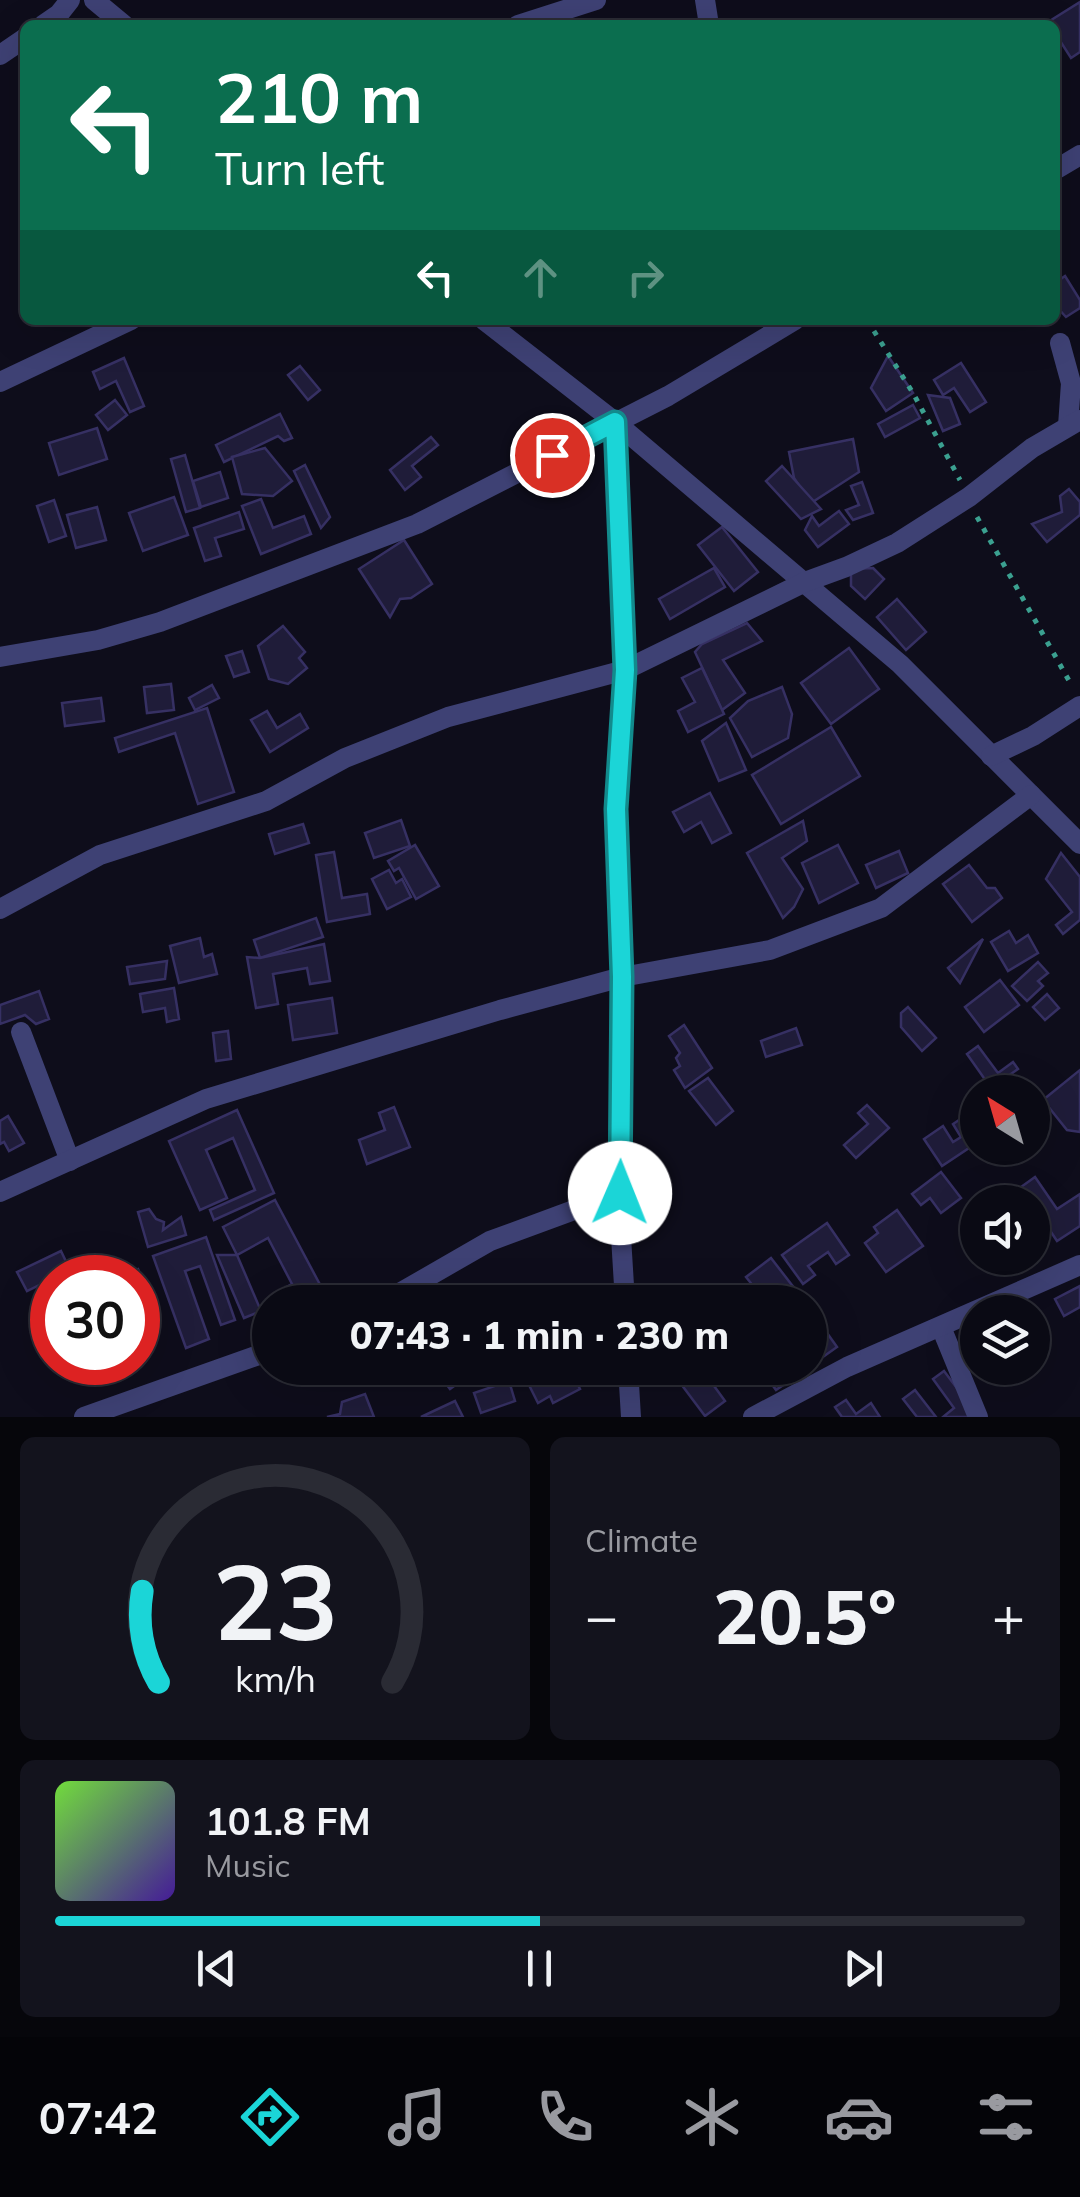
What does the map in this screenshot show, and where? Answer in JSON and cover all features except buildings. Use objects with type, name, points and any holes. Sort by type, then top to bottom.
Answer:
[{"type":"street","points":[[50,20],[70,0]]},
{"type":"street","points":[[94,0],[118,20]]},
{"type":"street","points":[[534,20],[596,0]]},
{"type":"street","points":[[0,382],[120,325]]},
{"type":"street","points":[[490,325],[615,422],[900,664],[1080,844]]},
{"type":"street","points":[[0,657],[98,640],[144,627],[416,524],[668,396],[780,325]]},
{"type":"street","points":[[0,909],[100,856],[266,801],[345,758],[448,716],[625,670],[804,582],[897,544],[969,497],[1032,448],[1074,423],[1071,383],[1060,343]]},
{"type":"street","points":[[615,422],[625,670],[616,809],[622,977],[620,1193],[624,1285]]},
{"type":"street","points":[[991,756],[1032,736],[1080,704]]},
{"type":"street","points":[[0,1192],[206,1099],[622,977],[770,950],[881,908],[1030,795]]},
{"type":"street","points":[[21,1032],[70,1160]]},
{"type":"street","points":[[414,1285],[490,1241],[620,1193]]},
{"type":"street","points":[[753,1417],[847,1367],[1080,1265]]},
{"type":"street","points":[[942,1327],[978,1417]]},
{"type":"street","points":[[84,1417],[252,1357]]},
{"type":"street","points":[[629,1385],[631,1417]]},
{"type":"path","points":[[870,325],[913,393],[969,497],[981,528],[1056,654],[1080,704]]},
{"type":"route","points":[[552,455],[615,422],[625,670],[616,809],[622,977],[620,1193]]}]
